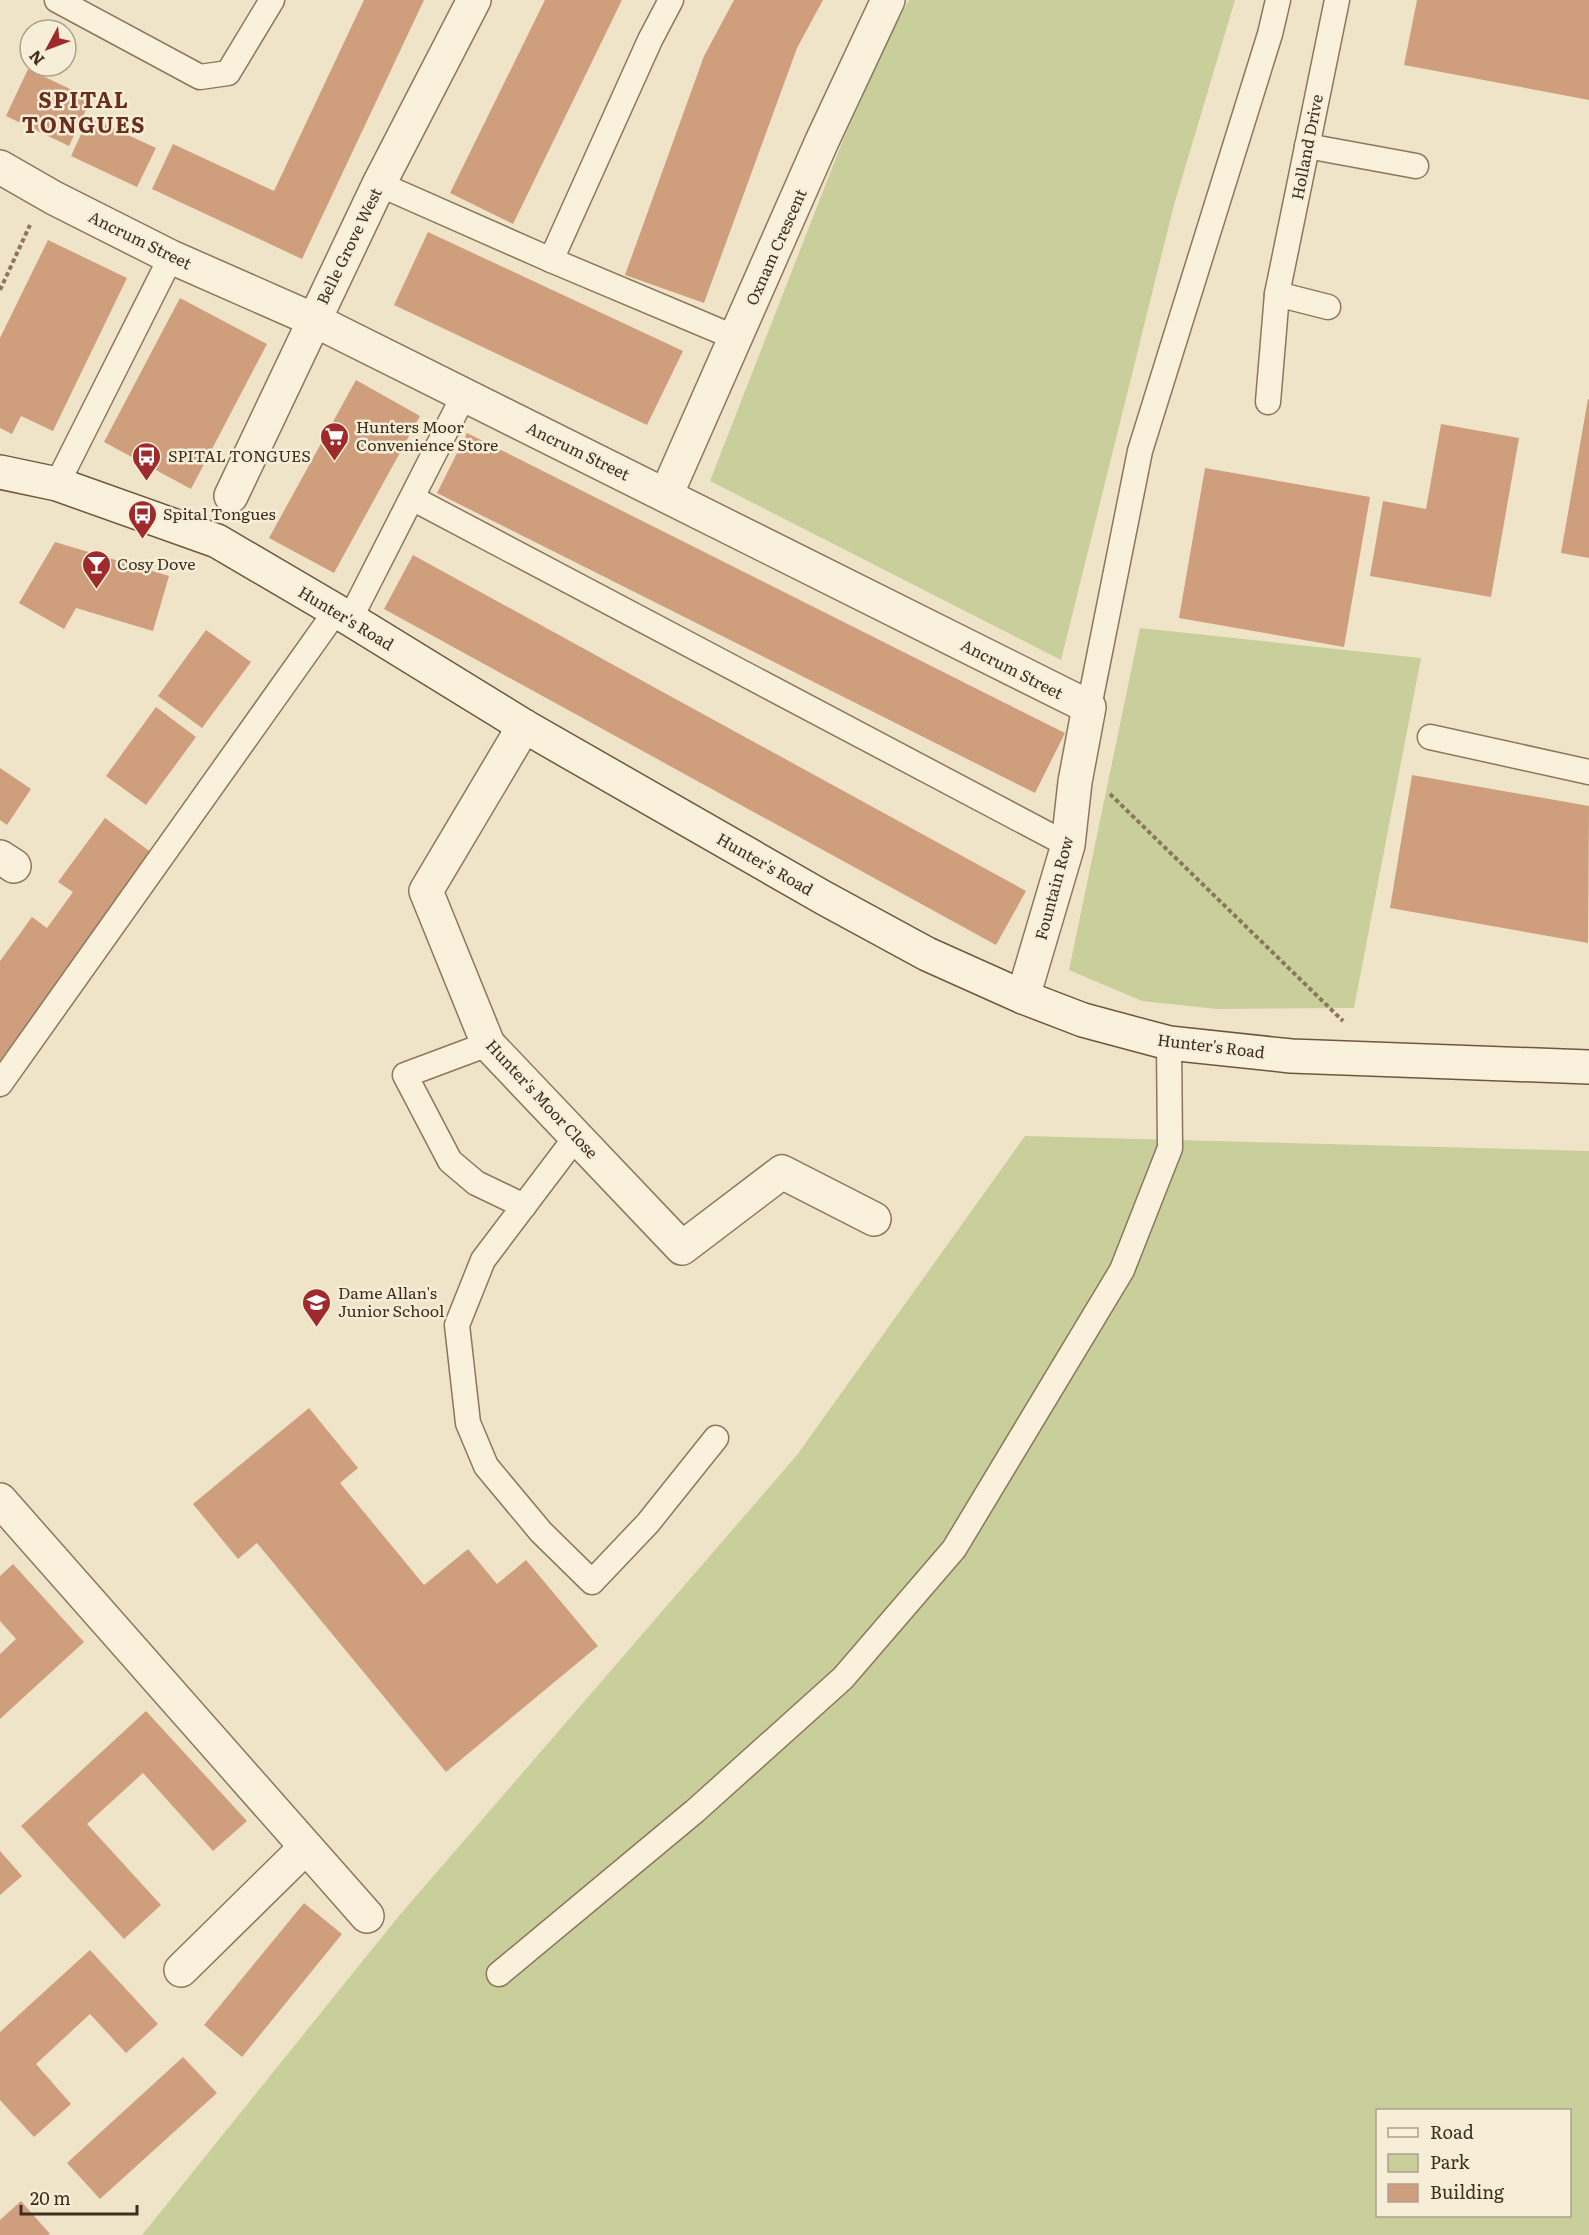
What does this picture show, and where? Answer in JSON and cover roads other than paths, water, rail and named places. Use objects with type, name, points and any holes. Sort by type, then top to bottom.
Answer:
[{"type":"street","name":"Belle Grove West","points":[[231,496],[379,184],[474,0]]},
{"type":"street","name":"Oxnam Crescent","points":[[666,495],[822,141],[888,0]]},
{"type":"street","name":"Ancrum Street","points":[[0,167],[45,193],[171,256],[314,320],[1089,707]]},
{"type":"street","name":"Hunter's Road","points":[[0,472],[57,484],[217,541],[524,726],[824,898],[927,954],[1023,997],[1083,1020],[1169,1043],[1291,1056],[1589,1067]]},
{"type":"street","name":"Fountain Row","points":[[1023,997],[1068,845],[1078,764],[1089,707]]},
{"type":"street","name":"Hunter's Moor Close","points":[[524,726],[426,891],[488,1044],[682,1248],[782,1172],[874,1219]]},
{"type":"street","points":[[0,1500],[367,1916]]},
{"type":"street","points":[[181,1970],[306,1847]]},
{"type":"lane","points":[[57,0],[200,77],[228,73],[272,0]]},
{"type":"lane","points":[[551,260],[645,50],[671,0]]},
{"type":"lane","points":[[1089,707],[1140,451],[1270,34],[1278,0]]},
{"type":"lane","name":"Holland Drive","points":[[1268,402],[1277,294],[1336,0]]},
{"type":"lane","points":[[1307,146],[1416,166]]},
{"type":"lane","points":[[379,184],[736,338]]},
{"type":"lane","points":[[57,484],[171,256]]},
{"type":"lane","points":[[1277,294],[1328,307]]},
{"type":"lane","points":[[0,1084],[343,615],[412,498],[464,395]]},
{"type":"lane","points":[[412,498],[1068,845]]},
{"type":"lane","points":[[1430,737],[1589,772]]},
{"type":"lane","points":[[499,1974],[695,1811],[843,1678],[954,1549],[1122,1270],[1170,1148],[1169,1043]]},
{"type":"lane","points":[[488,1044],[405,1075],[450,1161],[476,1183],[524,1206]]},
{"type":"lane","points":[[576,1137],[483,1260],[457,1325],[468,1423],[486,1466],[541,1532],[592,1582],[648,1523],[716,1438]]},
{"type":"place","name":"Hunters Moor Convenience Store","points":[[335,462]]},
{"type":"place","name":"SPITAL TONGUES","points":[[147,482]]},
{"type":"place","name":"Spital Tongues","points":[[142,540]]},
{"type":"place","name":"Cosy Dove","points":[[96,590]]},
{"type":"place","name":"Dame Allan's Junior School","points":[[317,1328]]},
{"type":"district","name":"SPITAL TONGUES","points":[[84,112]]}]
